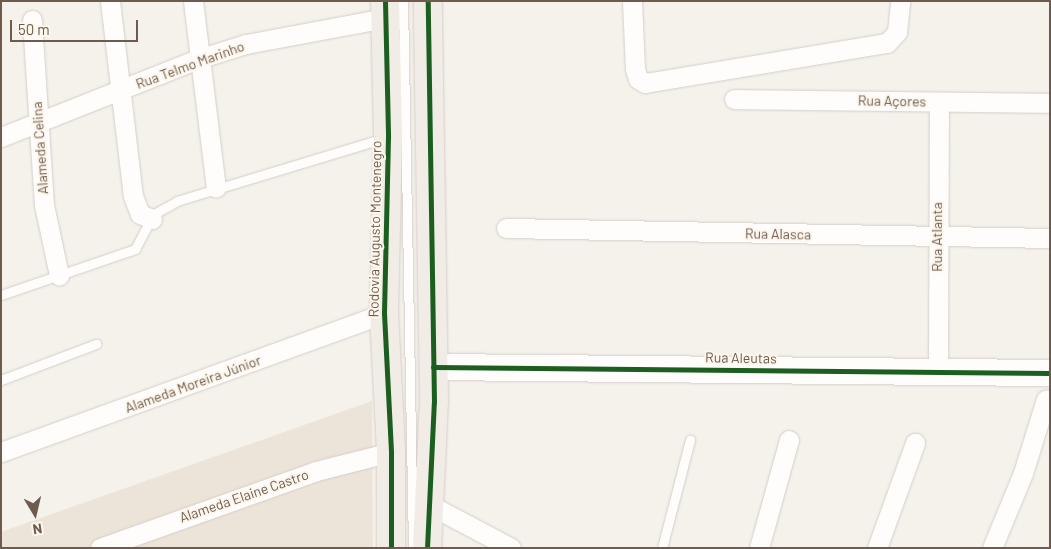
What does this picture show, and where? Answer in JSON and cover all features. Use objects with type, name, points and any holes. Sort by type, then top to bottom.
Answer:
[{"type":"main road","points":[[427,548],[432,367],[428,1]]},
{"type":"main road","name":"Rodovia Augusto Montenegro","points":[[391,7],[384,313],[391,452],[391,548]]},
{"type":"street","points":[[110,1],[132,196],[140,214],[152,219]]},
{"type":"street","points":[[193,1],[198,59],[216,188]]},
{"type":"street","points":[[632,1],[635,69],[638,79],[645,82],[887,43],[897,32],[900,1]]},
{"type":"street","name":"Rua Telmo Marinho","points":[[1,137],[198,59],[246,44],[391,7]]},
{"type":"street","name":"Alameda Celina","points":[[32,20],[44,205],[58,275]]},
{"type":"street","name":"Rua Açores","points":[[734,99],[1050,103]]},
{"type":"street","name":"Rua Atlanta","points":[[938,371],[936,238],[939,102]]},
{"type":"street","name":"Rua Alasca","points":[[506,228],[936,238],[1050,238]]},
{"type":"street","name":"Alameda Moreira Júnior","points":[[1,452],[384,313]]},
{"type":"street","name":"Rua Aleutas","points":[[432,367],[1050,373]]},
{"type":"street","points":[[992,548],[1022,473],[1046,400]]},
{"type":"street","points":[[759,548],[789,440]]},
{"type":"street","points":[[877,548],[915,443]]},
{"type":"street","name":"Alameda Elaine Castro","points":[[100,548],[316,471],[391,452]]},
{"type":"street","points":[[428,504],[510,548]]},
{"type":"lane","points":[[391,7],[413,548]]},
{"type":"lane","points":[[1,295],[135,249],[160,208],[216,188],[388,138]]},
{"type":"lane","points":[[1,380],[96,344]]},
{"type":"lane","points":[[662,548],[690,440]]},
{"type":"shaded area","points":[[372,401],[373,548],[1,548],[1,532]]},
{"type":"cycle path","points":[[385,1],[388,137],[384,313],[391,452],[391,548]]},
{"type":"cycle path","points":[[427,548],[434,402],[428,1]]},
{"type":"cycle path","points":[[433,367],[1050,373]]}]
